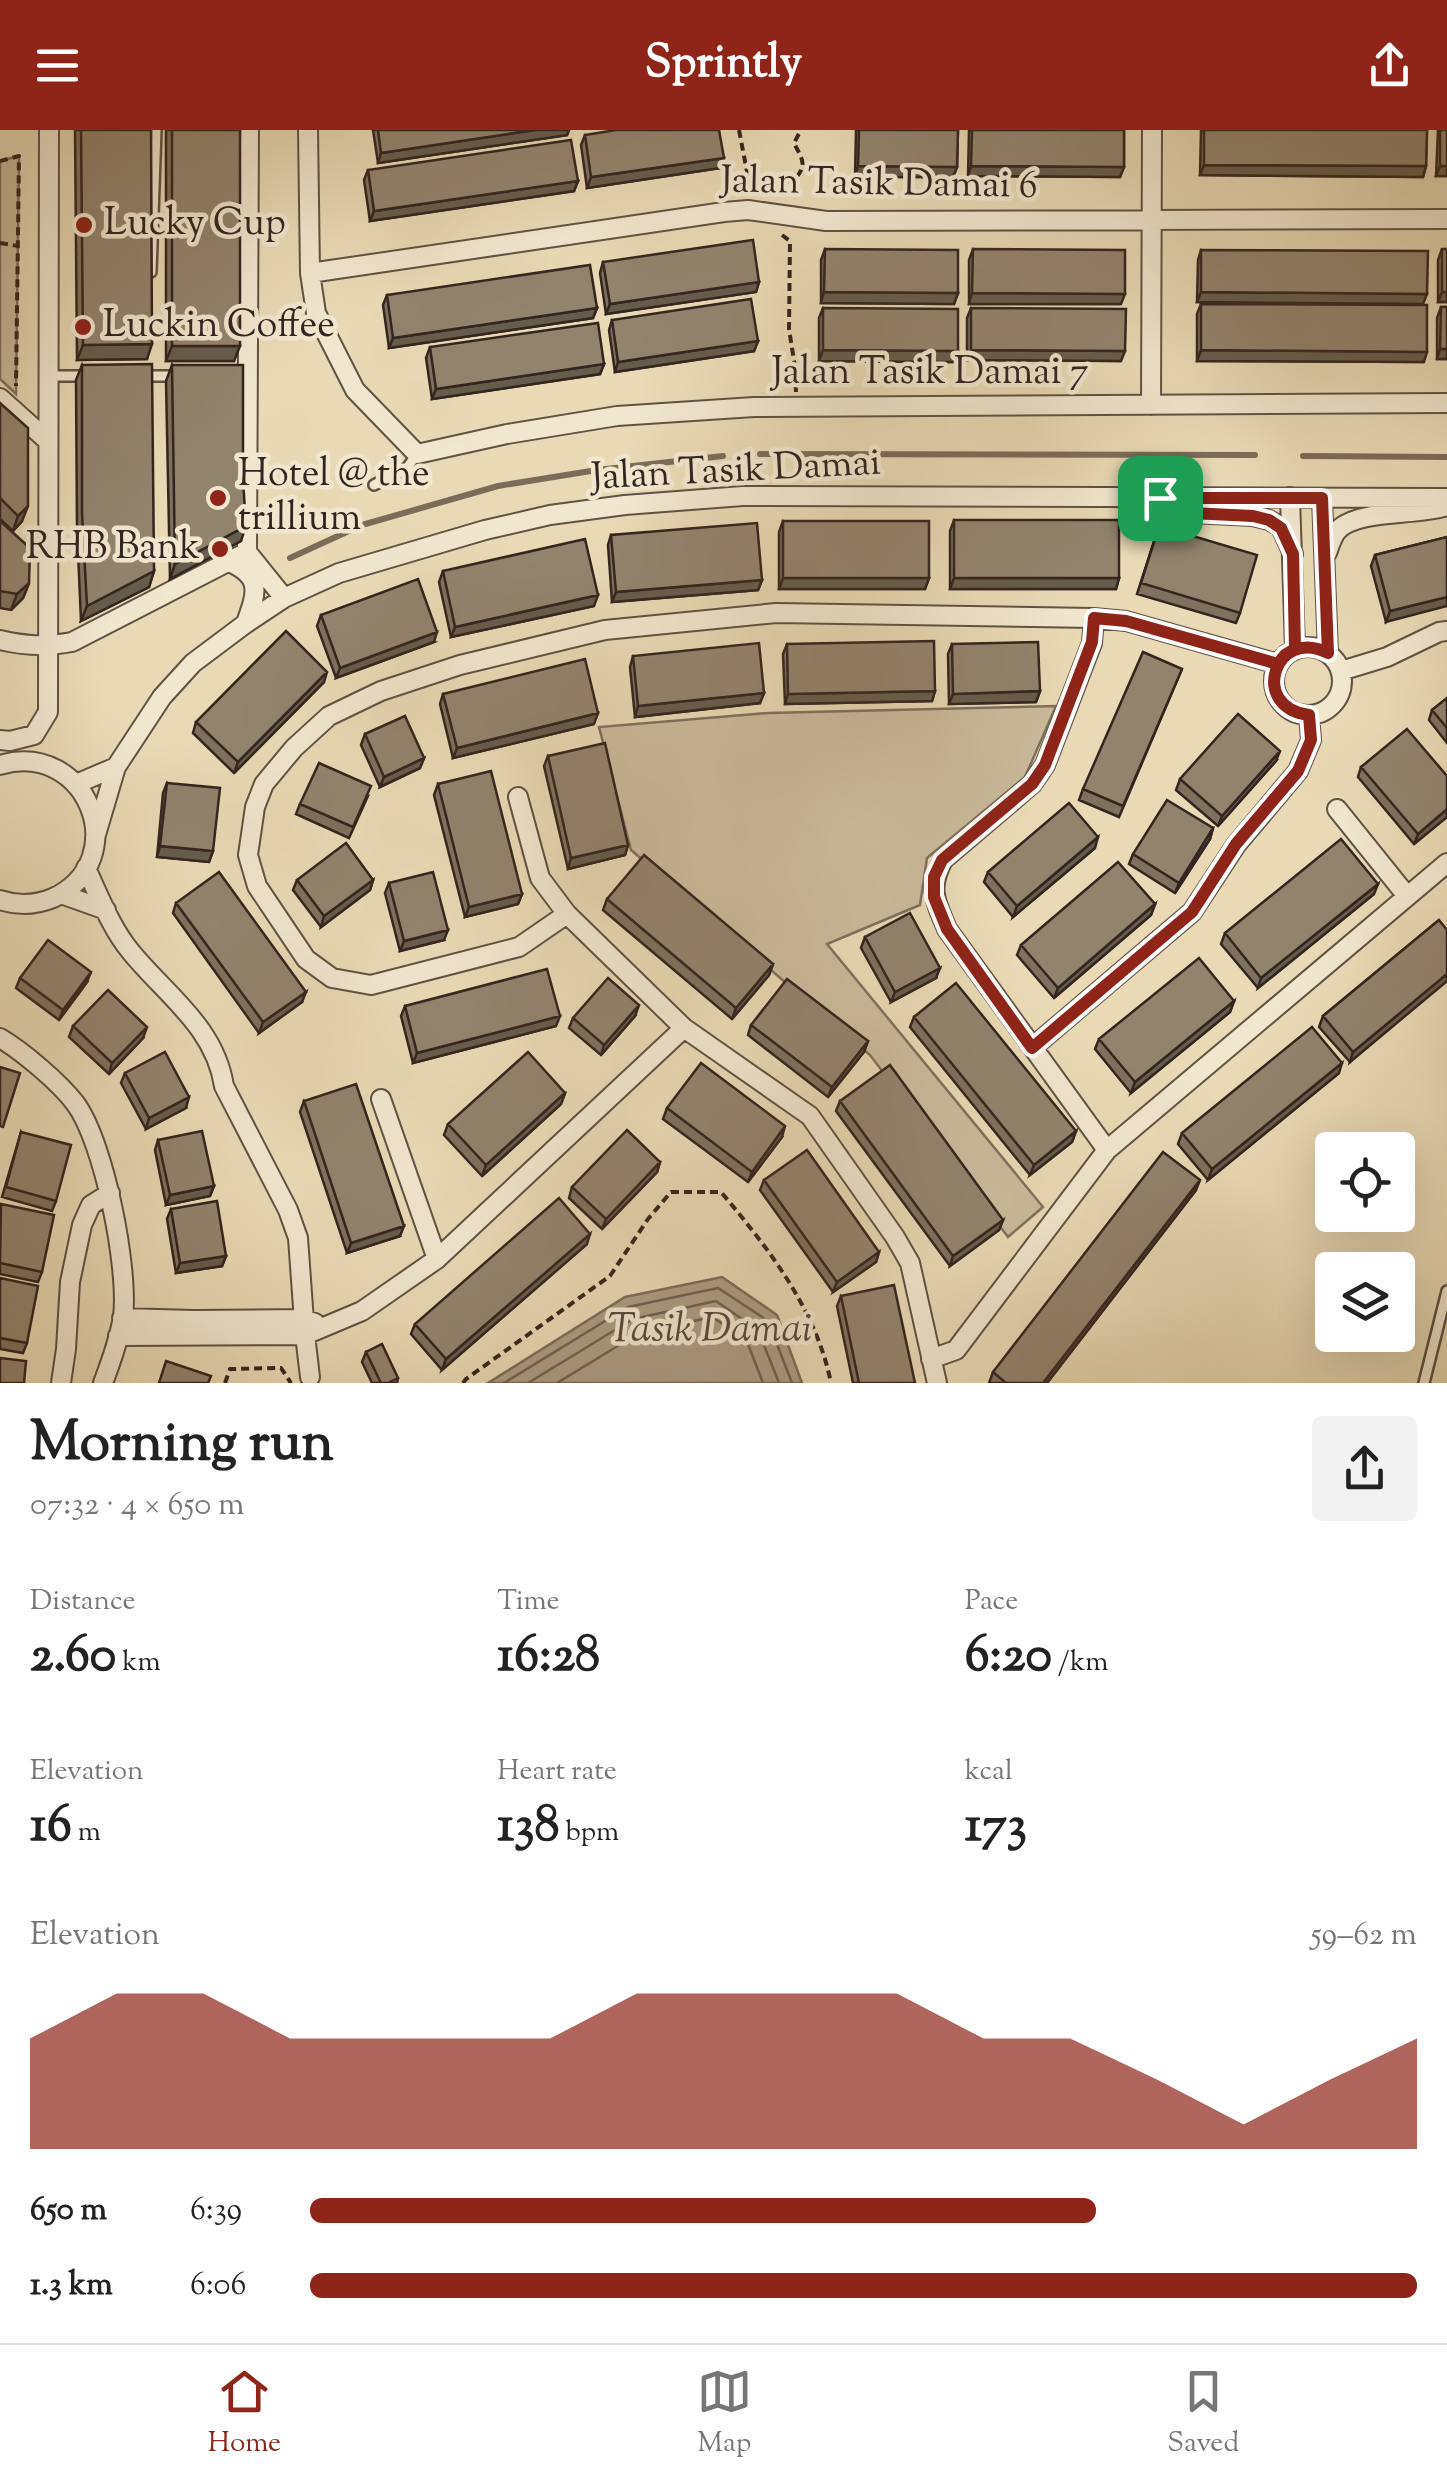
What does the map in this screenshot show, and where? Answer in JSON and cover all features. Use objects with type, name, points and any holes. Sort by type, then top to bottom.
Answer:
[{"type":"street","points":[[0,740],[34,735],[48,712],[41,564],[48,441],[49,130]]},
{"type":"street","points":[[249,130],[247,552],[284,598]]},
{"type":"street","points":[[308,130],[310,273],[316,313],[356,390],[417,454]]},
{"type":"street","points":[[1151,405],[1152,130]]},
{"type":"street","name":"Jalan Tasik Damai 6","points":[[310,273],[748,210],[826,220],[1447,220]]},
{"type":"street","points":[[4,392],[48,441]]},
{"type":"street","name":"Jalan Tasik Damai 7","points":[[417,454],[506,434],[617,416],[796,407],[1447,403]]},
{"type":"street","name":"Jalan Tasik Damai","points":[[86,868],[116,767],[162,697],[192,664],[284,598],[339,574],[485,530],[550,515],[625,505],[744,496],[1447,498]]},
{"type":"street","points":[[1290,497],[1295,649]]},
{"type":"street","points":[[1160,498],[1190,513],[1269,520],[1281,528],[1293,554]]},
{"type":"street","points":[[1322,498],[1328,653]]},
{"type":"street","points":[[1325,560],[1334,535],[1352,520],[1447,506]]},
{"type":"street","points":[[0,640],[47,647],[72,642],[148,592],[247,552]]},
{"type":"street","points":[[227,561],[241,567],[254,581],[256,594],[245,624]]},
{"type":"street","points":[[568,914],[520,947],[371,985],[332,978],[306,959],[256,886],[248,856],[255,807],[264,784],[294,748],[329,716],[382,691],[460,665],[605,630],[776,612],[1094,618],[1126,621],[1278,664]]},
{"type":"street","points":[[1094,618],[1092,642],[1045,765],[1032,784],[942,860],[934,877],[934,897],[947,929],[1107,1150]]},
{"type":"street","points":[[1341,671],[1387,657],[1447,631]]},
{"type":"street","points":[[1318,648],[1328,653],[1341,671],[1336,701],[1319,713],[1289,710],[1281,703],[1274,684],[1278,664],[1295,649],[1318,648]]},
{"type":"street","points":[[1032,1048],[1192,912],[1236,844],[1298,771],[1311,740],[1309,715]]},
{"type":"street","points":[[0,765],[36,762],[58,770],[88,800],[96,838]]},
{"type":"street","points":[[76,784],[116,767]]},
{"type":"street","points":[[518,797],[540,878],[568,914],[684,1028],[810,1116],[910,1262],[937,1383]]},
{"type":"street","points":[[1337,809],[1408,896]]},
{"type":"street","points":[[931,1358],[956,1350],[1107,1150],[1447,862]]},
{"type":"street","points":[[0,900],[25,905],[44,902],[75,883],[86,868],[128,949],[206,1035],[221,1064],[224,1086],[288,1210],[298,1238],[310,1378]]},
{"type":"street","points":[[61,894],[106,910]]},
{"type":"street","points":[[120,1327],[194,1320],[326,1326],[362,1311],[438,1259],[684,1028]]},
{"type":"street","points":[[0,1038],[18,1048],[74,1102],[88,1126],[110,1193],[123,1270],[120,1327],[104,1383]]},
{"type":"street","points":[[382,1099],[438,1259]]},
{"type":"street","points":[[61,1383],[70,1282],[82,1225],[90,1204],[110,1193]]},
{"type":"lane","points":[[151,281],[156,130]]},
{"type":"lane","points":[[148,357],[148,394]]},
{"type":"lane","points":[[48,376],[108,376]]},
{"type":"lane","points":[[128,376],[188,376]]},
{"type":"lane","points":[[228,376],[248,376]]},
{"type":"lane","points":[[374,484],[407,468],[417,454]]},
{"type":"lane","points":[[1424,1383],[1447,1291]]},
{"type":"path","points":[[738,130],[750,182],[774,178],[793,182],[803,170],[804,163],[794,143],[802,130]]},
{"type":"path","points":[[0,162],[18,156],[16,394],[4,392]]},
{"type":"path","points":[[760,180],[765,202],[782,203],[778,232],[790,241],[790,329],[796,407]]},
{"type":"path","points":[[0,244],[18,246]]},
{"type":"path","points":[[463,1383],[610,1276],[671,1192],[721,1192],[748,1224],[801,1298],[832,1383]]},
{"type":"path","points":[[225,1383],[230,1369],[282,1368],[291,1383]]},
{"type":"shaded area","points":[[19,156],[16,394],[0,379],[0,161]]},
{"type":"shaded area","points":[[1056,706],[1025,777],[927,858],[920,905],[827,944],[1043,1207],[1008,1237],[870,1055],[631,850],[599,727],[768,713]]},
{"type":"water","name":"Tasik Damai","points":[[722,1277],[777,1315],[802,1383],[488,1383],[625,1297]]},
{"type":"building","points":[[81,130],[151,130],[152,344],[83,345]]},
{"type":"building","points":[[172,130],[240,130],[240,346],[172,346]]},
{"type":"building","points":[[378,130],[535,130],[381,153]]},
{"type":"building","points":[[616,130],[719,130],[724,158],[591,177],[585,135]]},
{"type":"building","points":[[859,130],[958,130],[957,167],[858,166]]},
{"type":"building","points":[[972,130],[1124,130],[1124,167],[971,166]]},
{"type":"building","points":[[1204,130],[1427,130],[1426,166],[1204,165]]},
{"type":"building","points":[[1440,130],[1447,130],[1447,166],[1440,166]]},
{"type":"building","points":[[571,140],[578,181],[374,211],[368,170]]},
{"type":"building","points":[[753,240],[759,282],[610,304],[603,262]]},
{"type":"building","points":[[825,249],[958,250],[958,293],[824,292]]},
{"type":"building","points":[[973,249],[1125,250],[1125,294],[972,293]]},
{"type":"building","points":[[1442,249],[1447,249],[1447,292],[1442,292]]},
{"type":"building","points":[[1201,250],[1428,251],[1427,294],[1201,292]]},
{"type":"building","points":[[590,265],[597,308],[393,338],[387,295]]},
{"type":"building","points":[[751,299],[758,341],[618,362],[612,320]]},
{"type":"building","points":[[1201,304],[1427,305],[1427,352],[1201,350]]},
{"type":"building","points":[[1441,307],[1447,307],[1447,349],[1440,349]]},
{"type":"building","points":[[823,308],[958,309],[958,351],[823,350]]},
{"type":"building","points":[[971,308],[1126,309],[1125,351],[971,350]]},
{"type":"building","points":[[598,323],[604,364],[436,389],[430,347]]},
{"type":"building","points":[[152,364],[154,571],[87,606],[82,513],[82,365]]},
{"type":"building","points":[[172,365],[243,365],[246,526],[175,564]]},
{"type":"building","points":[[0,403],[28,428],[28,506],[18,516],[0,498]]},
{"type":"building","points":[[954,520],[1119,520],[1119,578],[954,578]]},
{"type":"building","points":[[0,521],[30,548],[29,583],[17,594],[0,591]]},
{"type":"building","points":[[783,521],[929,521],[929,578],[783,578]]},
{"type":"building","points":[[757,523],[762,580],[616,592],[611,535]]},
{"type":"building","points":[[1159,526],[1257,555],[1240,613],[1141,583]]},
{"type":"building","points":[[1447,537],[1447,597],[1390,611],[1375,555]]},
{"type":"building","points":[[585,539],[598,595],[455,627],[443,571]]},
{"type":"building","points":[[418,579],[437,632],[340,668],[321,615]]},
{"type":"building","points":[[286,631],[327,672],[238,762],[196,722]]},
{"type":"building","points":[[934,641],[935,691],[788,694],[787,644]]},
{"type":"building","points":[[1038,642],[1040,691],[953,694],[952,644]]},
{"type":"building","points":[[759,643],[764,693],[638,706],[633,656]]},
{"type":"building","points":[[1143,652],[1182,669],[1123,806],[1083,789]]},
{"type":"building","points":[[585,659],[598,713],[457,748],[443,694]]},
{"type":"building","points":[[1447,698],[1447,728],[1432,710]]},
{"type":"building","points":[[1238,714],[1280,751],[1222,816],[1180,779]]},
{"type":"building","points":[[405,716],[424,758],[384,777],[365,734]]},
{"type":"building","points":[[1407,729],[1447,776],[1447,809],[1418,834],[1361,767]]},
{"type":"building","points":[[605,743],[628,845],[571,858],[548,756]]},
{"type":"building","points":[[319,763],[371,786],[353,827],[300,804]]},
{"type":"building","points":[[491,771],[522,894],[469,907],[438,784]]},
{"type":"building","points":[[167,783],[220,788],[213,851],[160,846]]},
{"type":"building","points":[[1167,800],[1213,828],[1179,883],[1133,854]]},
{"type":"building","points":[[1069,803],[1098,837],[1017,906],[988,872]]},
{"type":"building","points":[[1341,839],[1378,884],[1261,978],[1225,933]]},
{"type":"building","points":[[346,843],[373,880],[324,916],[297,880]]},
{"type":"building","points":[[644,855],[773,964],[736,1008],[607,899]]},
{"type":"building","points":[[1118,862],[1155,904],[1058,988],[1021,945]]},
{"type":"building","points":[[219,872],[306,992],[263,1022],[176,903]]},
{"type":"building","points":[[433,872],[448,930],[404,941],[389,883]]},
{"type":"building","points":[[910,913],[940,968],[895,992],[865,937]]},
{"type":"building","points":[[1439,920],[1447,930],[1447,974],[1353,1052],[1323,1016]]},
{"type":"building","points":[[48,940],[91,972],[63,1010],[20,978]]},
{"type":"building","points":[[1199,958],[1234,1001],[1135,1082],[1099,1039]]},
{"type":"building","points":[[547,969],[560,1016],[417,1053],[405,1006]]},
{"type":"building","points":[[608,978],[639,1005],[604,1045],[573,1018]]},
{"type":"building","points":[[787,979],[868,1041],[832,1087],[751,1025]]},
{"type":"building","points":[[956,983],[1076,1131],[1034,1165],[914,1017]]},
{"type":"building","points":[[108,990],[147,1027],[112,1063],[73,1026]]},
{"type":"building","points":[[1312,1027],[1342,1063],[1212,1169],[1182,1133]]},
{"type":"building","points":[[165,1052],[189,1097],[149,1118],[125,1073]]},
{"type":"building","points":[[528,1052],[565,1093],[486,1165],[448,1124]]},
{"type":"building","points":[[701,1063],[785,1126],[752,1172],[667,1108]]},
{"type":"building","points":[[890,1065],[1003,1220],[953,1256],[840,1101]]},
{"type":"building","points":[[0,1067],[20,1073],[3,1127],[0,1126]]},
{"type":"building","points":[[356,1084],[404,1226],[351,1243],[304,1101]]},
{"type":"building","points":[[627,1130],[660,1162],[606,1219],[572,1187]]},
{"type":"building","points":[[202,1131],[214,1186],[170,1195],[158,1140]]},
{"type":"building","points":[[21,1132],[71,1145],[56,1201],[6,1187]]},
{"type":"building","points":[[807,1150],[879,1252],[837,1282],[764,1180]]},
{"type":"building","points":[[1163,1152],[1200,1180],[1043,1383],[1006,1383],[993,1372]]},
{"type":"building","points":[[559,1198],[590,1234],[446,1359],[415,1324]]},
{"type":"building","points":[[217,1201],[226,1256],[180,1263],[171,1209]]},
{"type":"building","points":[[1,1204],[54,1215],[42,1272],[0,1263]]},
{"type":"building","points":[[0,1278],[38,1286],[27,1343],[0,1338]]},
{"type":"building","points":[[894,1285],[915,1383],[859,1383],[841,1296]]},
{"type":"building","points":[[382,1344],[398,1378],[388,1383],[381,1383],[366,1352]]},
{"type":"building","points":[[0,1358],[26,1361],[24,1383],[0,1383]]},
{"type":"building","points":[[166,1361],[211,1376],[208,1383],[159,1383]]},
{"type":"waterway","points":[[760,454],[1255,455]]},
{"type":"waterway","points":[[290,558],[362,525],[498,486],[723,456]]},
{"type":"waterway","points":[[1303,456],[1447,457]]},
{"type":"place","name":"Lucky Cup","points":[[84,225]]},
{"type":"place","name":"Luckin Coffee","points":[[83,327]]},
{"type":"place","name":"Hotel @ the trillium","points":[[218,498]]},
{"type":"place","name":"RHB Bank","points":[[220,549]]},
{"type":"route","points":[[1160,498],[1190,513],[1253,516],[1281,528],[1293,554],[1295,649],[1278,664],[1126,621],[1094,618],[1092,642],[1045,765],[1032,784],[942,860],[934,877],[934,897],[947,929],[1032,1048],[1192,912],[1236,844],[1298,771],[1311,740],[1309,715],[1289,710],[1281,703],[1274,674],[1278,664],[1285,655],[1295,649],[1318,648],[1328,653],[1322,498],[1160,498]]}]
